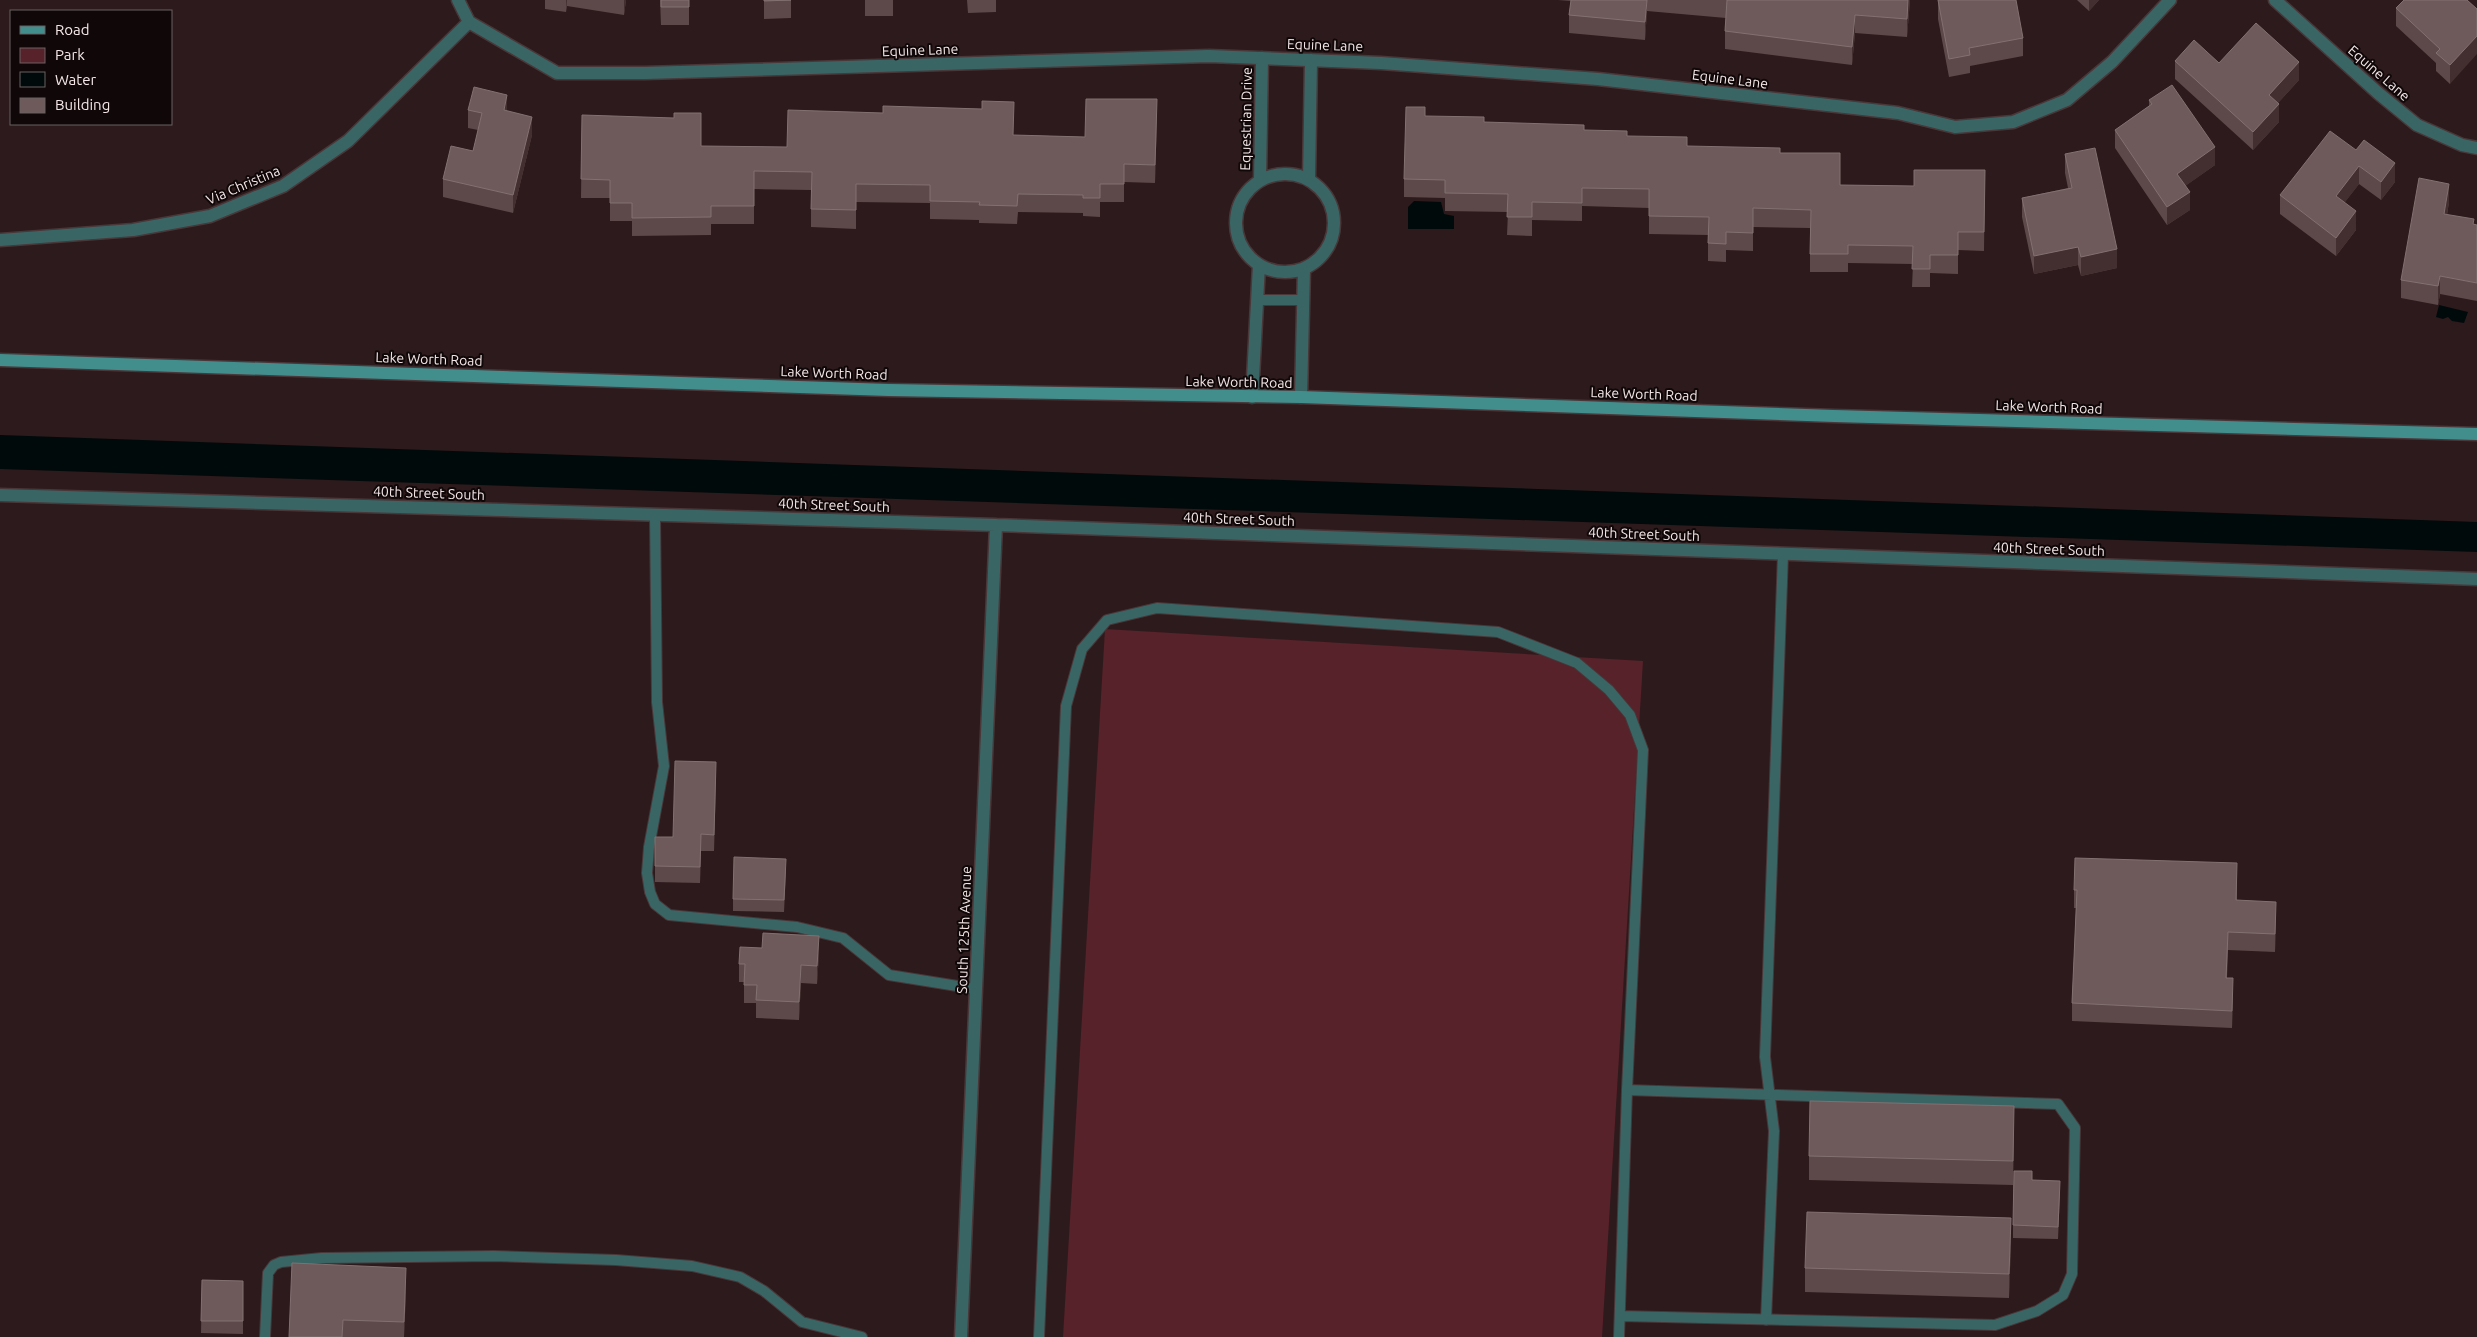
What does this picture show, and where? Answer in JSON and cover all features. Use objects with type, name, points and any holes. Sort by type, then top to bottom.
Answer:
[{"type":"street","points":[[458,0],[469,22]]},
{"type":"street","name":"Equine Lane","points":[[469,22],[557,74],[645,74],[1209,56],[1262,58],[1381,63],[1608,80],[1898,113],[1955,127],[2013,122],[2067,100],[2112,62],[2170,0]]},
{"type":"street","name":"Equine Lane","points":[[2275,0],[2378,93],[2417,124],[2462,145],[2477,148]]},
{"type":"street","name":"Via Christina","points":[[0,240],[132,230],[210,216],[283,186],[348,141],[469,22]]},
{"type":"street","name":"Equestrian Drive","points":[[1260,180],[1262,58]]},
{"type":"street","points":[[1252,397],[1259,265],[1281,272],[1304,268],[1317,260],[1328,248],[1333,233],[1334,218],[1330,202],[1321,189],[1309,179],[1311,60]]},
{"type":"street","name":"Equestrian Drive","points":[[1259,265],[1246,254],[1238,239],[1235,222],[1238,205],[1247,190],[1260,180],[1276,174],[1293,174],[1309,179]]},
{"type":"street","points":[[1301,397],[1304,268]]},
{"type":"street","name":"Lake Worth Road","points":[[0,360],[879,390],[1301,397],[1854,417],[2477,434]]},
{"type":"street","name":"40th Street South","points":[[0,495],[996,525],[2477,579]]},
{"type":"street","name":"South 125th Avenue","points":[[961,1337],[996,525]]},
{"type":"lane","points":[[1258,300],[1304,300]]},
{"type":"lane","points":[[655,515],[656,702],[664,766],[649,847],[647,873],[650,892],[655,904],[669,916],[797,927],[844,938],[889,975],[976,988]]},
{"type":"lane","points":[[1766,1320],[1774,1130],[1765,1057],[1782,554]]},
{"type":"lane","points":[[1039,1337],[1066,706],[1082,649],[1108,620],[1157,608],[1498,632],[1578,663],[1609,690],[1630,715],[1644,750],[1627,1090],[1619,1337]]},
{"type":"lane","points":[[1620,1316],[1995,1325],[2038,1311],[2063,1295],[2072,1274],[2075,1128],[2058,1104],[1627,1090]]},
{"type":"lane","points":[[265,1337],[268,1273],[281,1262],[322,1258],[494,1256],[616,1260],[717,1270],[740,1277],[764,1291],[802,1322],[862,1337]]},
{"type":"green space","points":[[1105,629],[1643,661],[1602,1337],[1063,1337]]},
{"type":"water","points":[[1414,201],[1441,202],[1444,214],[1454,216],[1454,229],[1408,229],[1408,207]]},
{"type":"water","points":[[2439,305],[2468,312],[2464,323],[2452,321],[2448,317],[2443,319],[2436,317]]},
{"type":"water","points":[[0,435],[2477,522],[2477,552],[0,469]]},
{"type":"building","points":[[661,0],[689,0],[689,7],[661,7]]},
{"type":"building","points":[[1571,0],[1647,0],[1645,22],[1569,15]]},
{"type":"building","points":[[1727,0],[1908,0],[1907,19],[1855,15],[1852,47],[1725,31]]},
{"type":"building","points":[[1938,0],[2016,0],[2023,38],[1969,48],[1970,55],[1949,59]]},
{"type":"building","points":[[2404,0],[2467,0],[2477,9],[2477,36],[2450,65],[2436,53],[2440,49],[2396,8]]},
{"type":"building","points":[[2256,23],[2299,62],[2269,95],[2279,104],[2253,132],[2175,61],[2194,40],[2219,63]]},
{"type":"building","points":[[2172,85],[2215,147],[2177,174],[2190,192],[2167,207],[2115,130],[2152,104],[2149,100]]},
{"type":"building","points":[[474,87],[507,95],[504,110],[532,117],[513,195],[443,179],[451,146],[473,151],[482,113],[468,110]]},
{"type":"building","points":[[1086,99],[1157,99],[1155,165],[1124,164],[1124,184],[1100,184],[1100,198],[1083,198],[1083,195],[1018,194],[1017,206],[979,205],[980,202],[930,201],[930,185],[856,184],[856,210],[811,209],[812,172],[754,171],[754,206],[711,206],[711,217],[632,218],[632,203],[610,203],[610,180],[581,179],[582,115],[674,118],[674,113],[701,113],[701,146],[787,147],[788,110],[883,113],[883,106],[982,109],[982,101],[1014,102],[1013,135],[1085,137]]},
{"type":"building","points":[[1406,107],[1425,107],[1425,116],[1484,117],[1484,122],[1584,125],[1584,130],[1627,131],[1627,136],[1687,137],[1687,146],[1780,148],[1780,153],[1840,153],[1840,185],[1914,186],[1914,170],[1985,170],[1984,232],[1958,232],[1958,255],[1930,255],[1930,269],[1912,269],[1913,246],[1848,245],[1848,254],[1810,254],[1811,210],[1753,208],[1753,233],[1726,232],[1726,244],[1708,243],[1709,217],[1649,216],[1649,189],[1582,188],[1582,203],[1532,202],[1532,217],[1507,217],[1508,194],[1445,193],[1445,180],[1404,179]]},
{"type":"building","points":[[2330,131],[2356,150],[2364,140],[2395,163],[2381,182],[2359,166],[2336,196],[2356,211],[2336,238],[2280,195]]},
{"type":"building","points":[[2095,148],[2117,249],[2081,257],[2078,247],[2034,256],[2022,198],[2072,188],[2065,154]]},
{"type":"building","points":[[2419,178],[2449,184],[2444,214],[2474,219],[2473,224],[2477,225],[2477,283],[2440,276],[2438,286],[2401,280]]},
{"type":"building","points":[[675,761],[716,762],[714,835],[701,834],[700,867],[655,866],[655,837],[673,837]]},
{"type":"building","points":[[734,857],[786,859],[784,900],[733,899]]},
{"type":"building","points":[[2075,858],[2237,863],[2236,900],[2276,902],[2275,934],[2228,932],[2226,978],[2233,978],[2232,1011],[2072,1003],[2077,890],[2074,890]]},
{"type":"building","points":[[763,933],[819,936],[817,966],[801,965],[799,1002],[756,1000],[757,985],[744,985],[745,964],[739,964],[740,947],[762,948]]},
{"type":"building","points":[[1810,1101],[2014,1106],[2013,1161],[1809,1156]]},
{"type":"building","points":[[2014,1171],[2032,1171],[2032,1180],[2060,1181],[2058,1227],[2013,1225]]},
{"type":"building","points":[[1807,1212],[2011,1218],[2009,1274],[1805,1268]]},
{"type":"building","points":[[292,1263],[406,1268],[404,1322],[343,1320],[342,1337],[289,1337]]},
{"type":"building","points":[[202,1280],[243,1281],[243,1321],[201,1321]]}]
